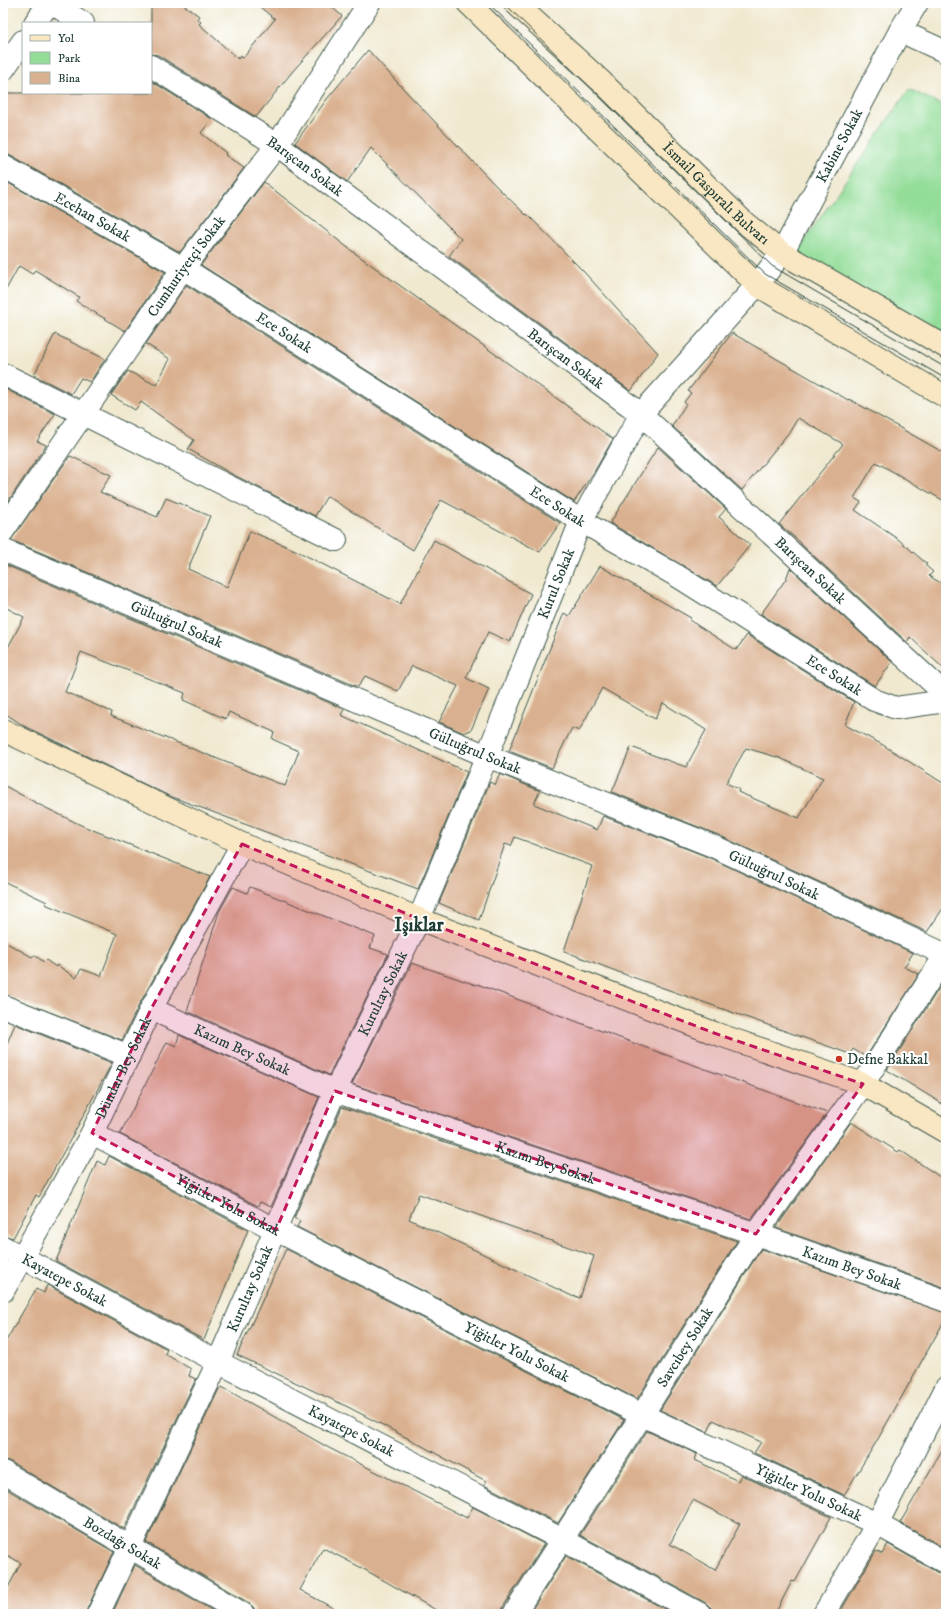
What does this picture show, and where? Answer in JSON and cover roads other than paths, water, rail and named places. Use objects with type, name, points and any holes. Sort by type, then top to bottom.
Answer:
[{"type":"main road","points":[[468,3],[757,285],[946,397]]},
{"type":"main road","name":"İsmail Gaspıralı Bulvarı","points":[[515,3],[602,83],[745,223],[782,253],[946,347]]},
{"type":"main road","points":[[3,730],[242,844],[419,919],[714,1033],[863,1084],[946,1132]]},
{"type":"street","points":[[36,22],[50,3],[81,22]]},
{"type":"street","name":"Cumhuriyetçi Sokak","points":[[3,530],[183,268],[278,145],[369,3]]},
{"type":"street","name":"Kabine Sokak","points":[[757,285],[782,253],[900,31],[917,3]]},
{"type":"street","points":[[900,31],[946,52]]},
{"type":"street","points":[[3,70],[22,42]]},
{"type":"street","name":"Barışcan Sokak","points":[[152,67],[278,145],[641,414],[946,695]]},
{"type":"street","name":"Ecehan Sokak","points":[[3,166],[183,268]]},
{"type":"street","name":"Ece Sokak","points":[[183,268],[581,521],[679,577],[874,700],[896,708],[946,701]]},
{"type":"street","name":"Kurul Sokak","points":[[419,919],[488,756],[581,521],[641,414],[757,285]]},
{"type":"street","points":[[3,374],[336,540]]},
{"type":"street","name":"Gültuğrul Sokak","points":[[3,550],[488,756],[713,846],[946,955]]},
{"type":"street","name":"Dündar Bey Sokak","points":[[3,1291],[92,1133],[150,1009],[242,844]]},
{"type":"street","name":"Kurultay Sokak","points":[[98,1614],[218,1362],[335,1091],[419,919]]},
{"type":"street","name":"Savcıbey Sokak","points":[[514,1614],[563,1540],[756,1234],[863,1084],[946,955]]},
{"type":"street","points":[[3,1006],[129,1056]]},
{"type":"street","name":"Kazım Bey Sokak","points":[[150,1009],[335,1091],[756,1234],[946,1301]]},
{"type":"street","name":"Yiğitler Yolu Sokak","points":[[92,1133],[276,1230],[642,1415],[877,1524],[946,1563]]},
{"type":"street","name":"Kayatepe Sokak","points":[[3,1247],[218,1362],[563,1540],[700,1614]]},
{"type":"street","points":[[824,1614],[877,1524],[946,1388]]},
{"type":"street","name":"Bozdağı Sokak","points":[[3,1472],[243,1614]]},
{"type":"tram line","points":[[488,3],[765,274],[946,379]]},
{"type":"tram line","points":[[504,3],[772,266],[946,368]]},
{"type":"place","name":"Defne Bakkal","points":[[839,1059]]},
{"type":"district","name":"Işıklar","points":[[419,925]]}]
